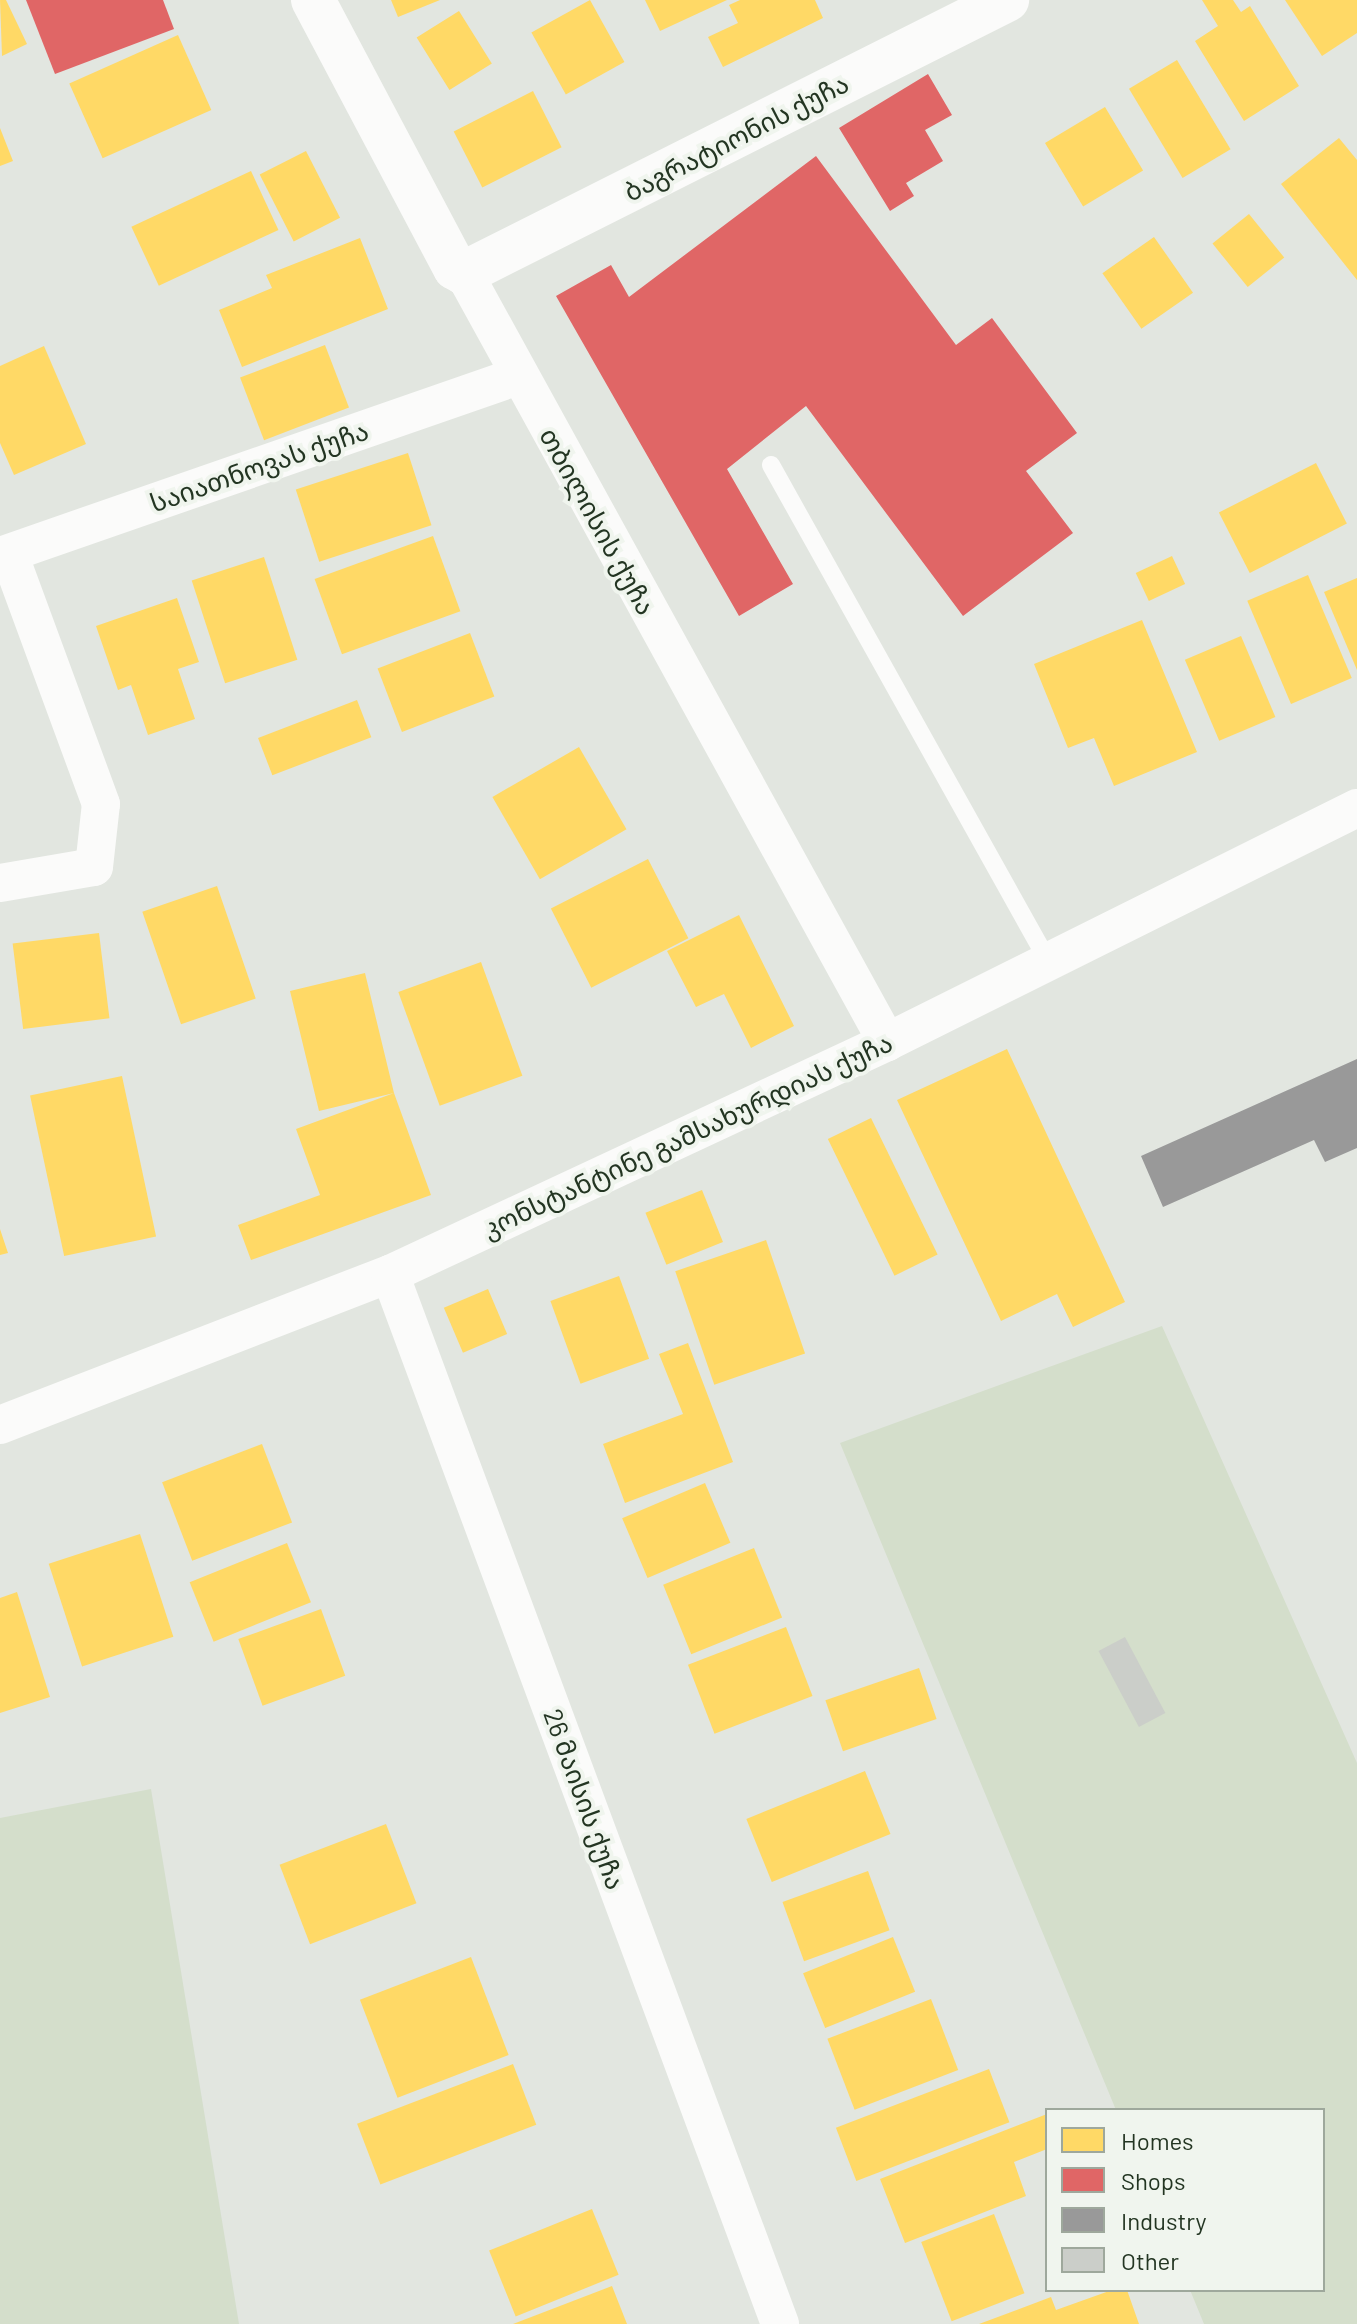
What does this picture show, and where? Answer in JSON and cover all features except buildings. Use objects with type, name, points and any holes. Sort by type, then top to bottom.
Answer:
[{"type":"street","name":"თბილისის ქუჩა","points":[[313,0],[455,268],[464,273],[887,1042]]},
{"type":"street","name":"ბაგრატიონის ქუჩა","points":[[464,273],[1007,0]]},
{"type":"street","name":"საიათნოვას ქუჩა","points":[[4,555],[518,376]]},
{"type":"street","points":[[0,883],[94,867],[101,804],[4,555]]},
{"type":"street","name":"კონსტანტინე გამსახურდიას ქუჩა","points":[[0,1425],[390,1274],[887,1042],[1357,808]]},
{"type":"street","name":"26 მაისის ქუჩა","points":[[390,1274],[780,2324]]},
{"type":"lane","points":[[771,465],[1048,961]]},
{"type":"green space","points":[[1162,1326],[1357,1763],[1357,2324],[1204,2324],[1191,2292],[1325,2292],[1325,2108],[1115,2108],[840,1443]]},
{"type":"green space","points":[[151,1789],[239,2324],[0,2324],[0,1818]]}]
